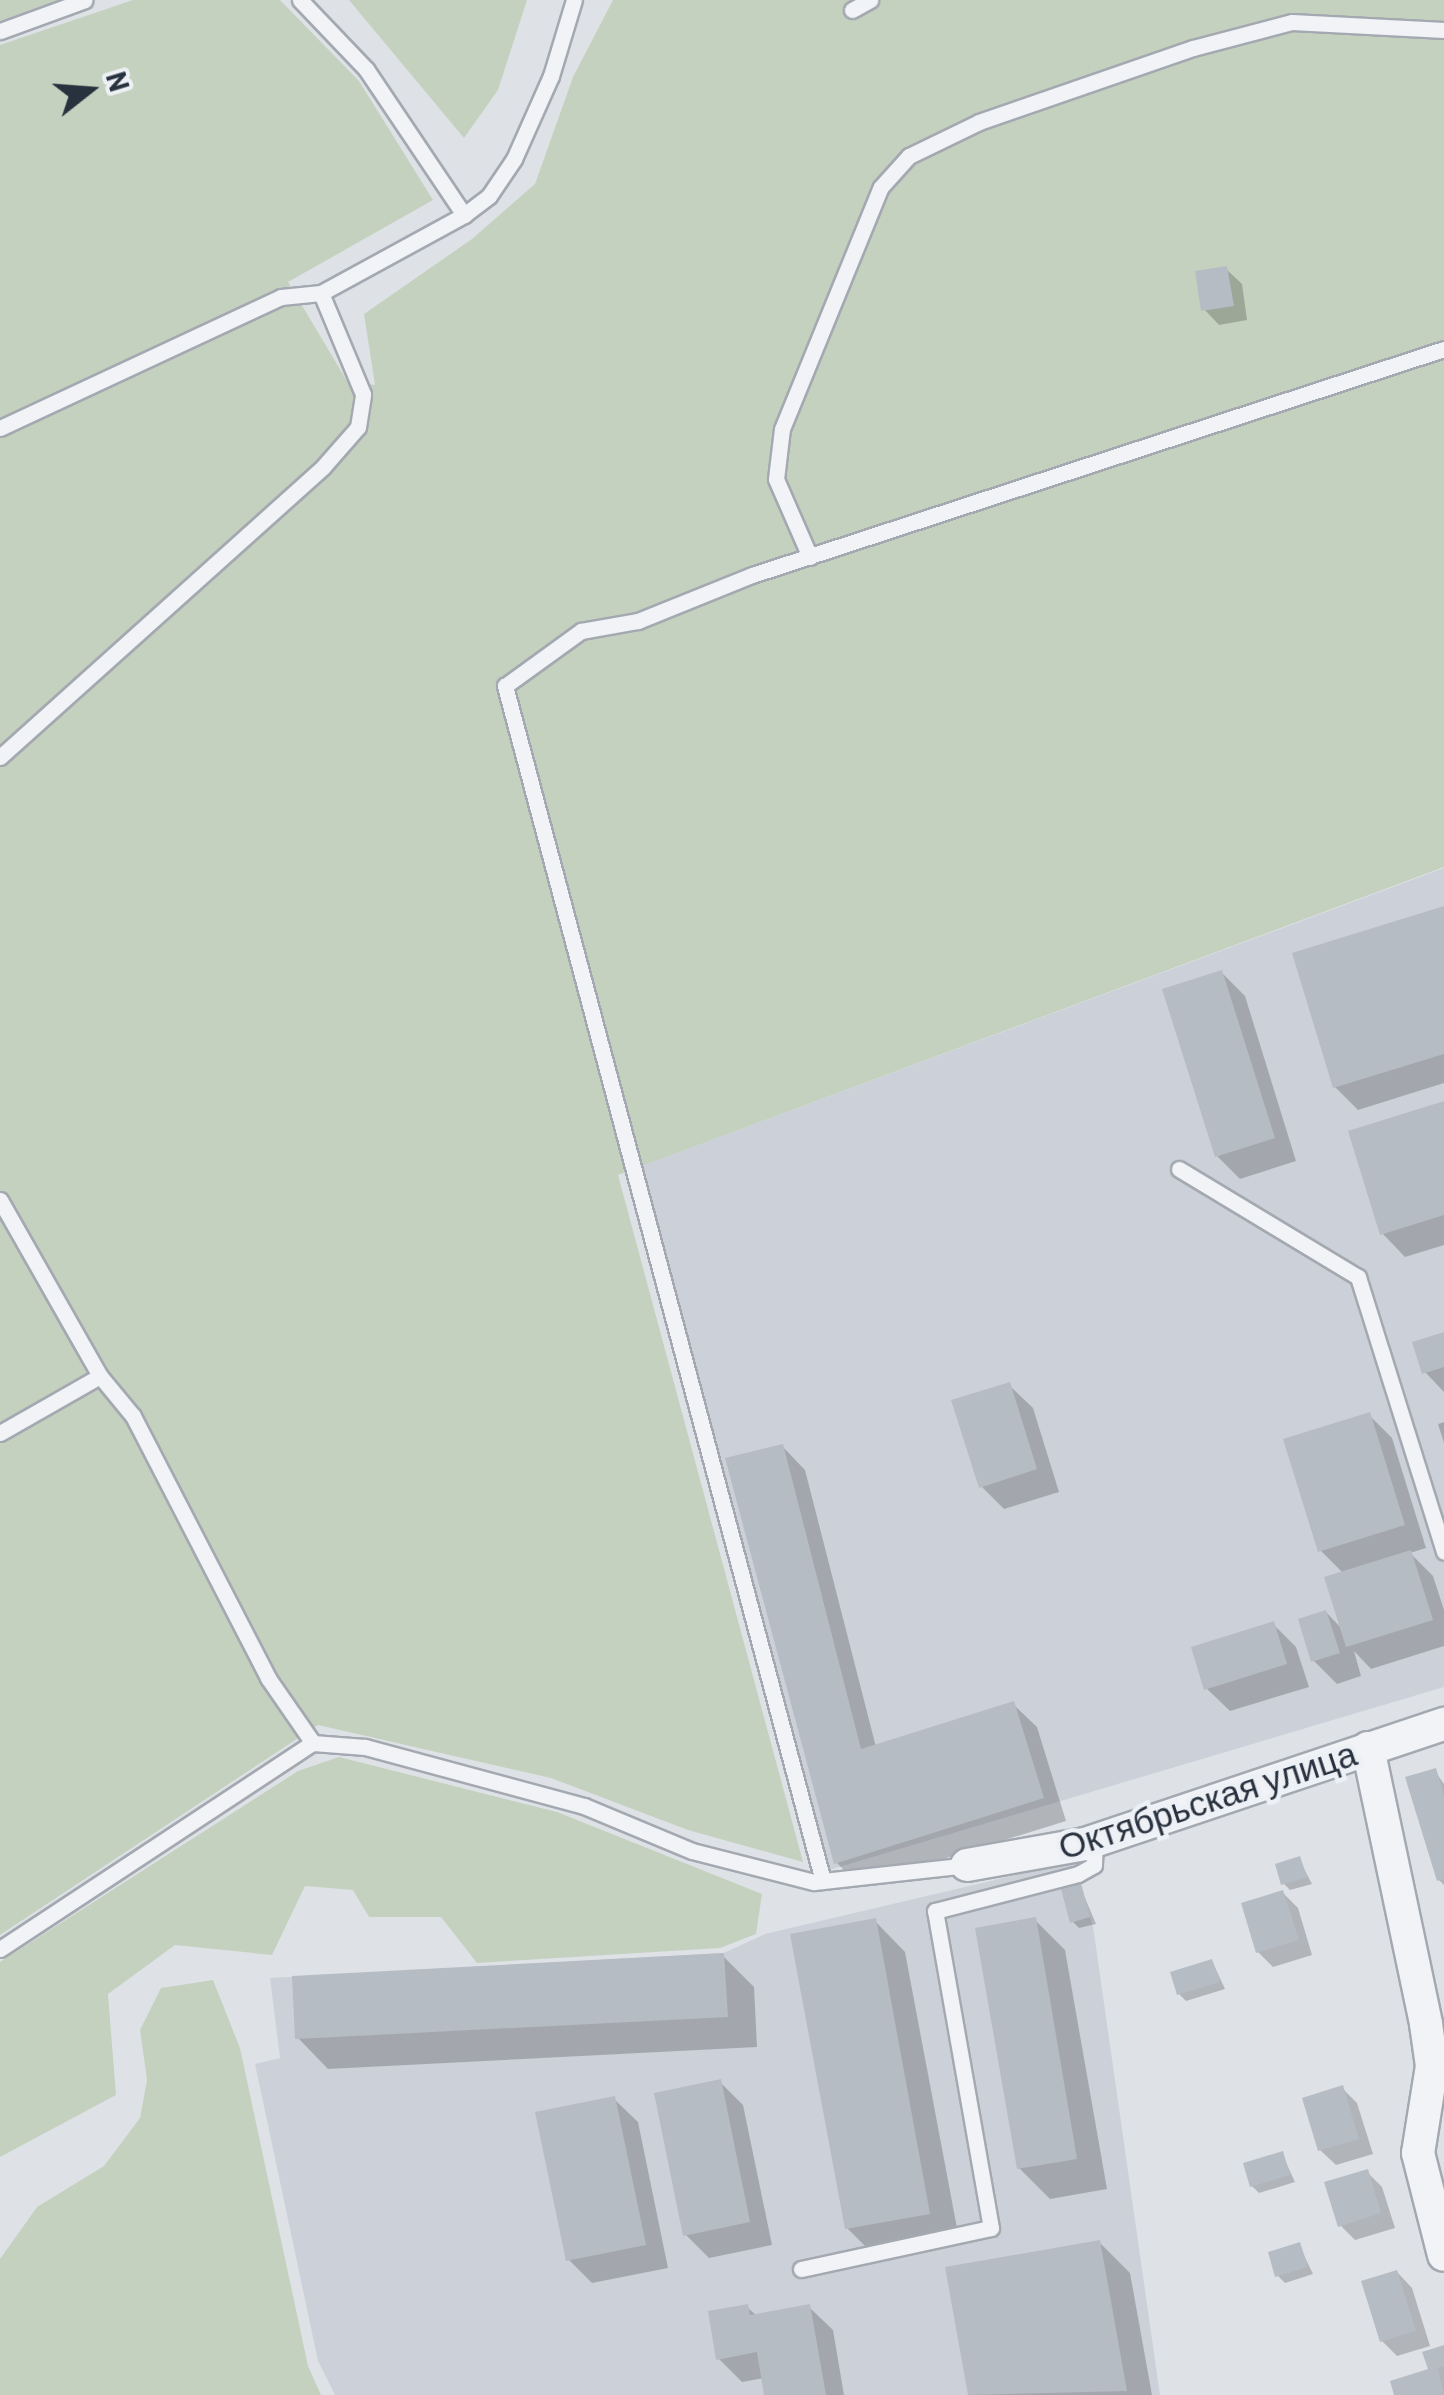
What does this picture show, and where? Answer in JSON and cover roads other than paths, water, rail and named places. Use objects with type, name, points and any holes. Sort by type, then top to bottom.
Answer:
[{"type":"street","name":"Октябрьская улица","points":[[967,1865],[1095,1841],[1444,1724]]},
{"type":"street","points":[[1368,1748],[1435,2027],[1418,2154],[1444,2255]]},
{"type":"lane","points":[[0,31],[85,0]]},
{"type":"lane","points":[[300,0],[366,69],[464,215]]},
{"type":"lane","points":[[0,428],[281,297],[321,293],[464,215],[488,196],[514,159],[551,76],[574,0]]},
{"type":"lane","points":[[852,10],[870,0]]},
{"type":"lane","points":[[810,557],[776,479],[782,429],[880,186],[909,156],[980,122],[1192,48],[1292,22],[1444,30]]},
{"type":"lane","points":[[0,757],[323,467],[358,428],[363,394],[321,293]]},
{"type":"lane","points":[[823,1882],[504,686],[581,631],[638,621],[810,557],[1444,349]]},
{"type":"lane","points":[[1179,1168],[1358,1277],[1444,1552]]},
{"type":"lane","points":[[0,1200],[100,1376],[133,1416],[268,1678],[313,1744]]},
{"type":"lane","points":[[0,1433],[100,1376]]},
{"type":"lane","points":[[0,1949],[313,1744],[365,1747],[566,1801],[692,1851],[823,1882],[967,1865]]},
{"type":"lane","points":[[801,2269],[991,2228],[935,1911],[1078,1874],[1094,1864],[1095,1841]]}]
